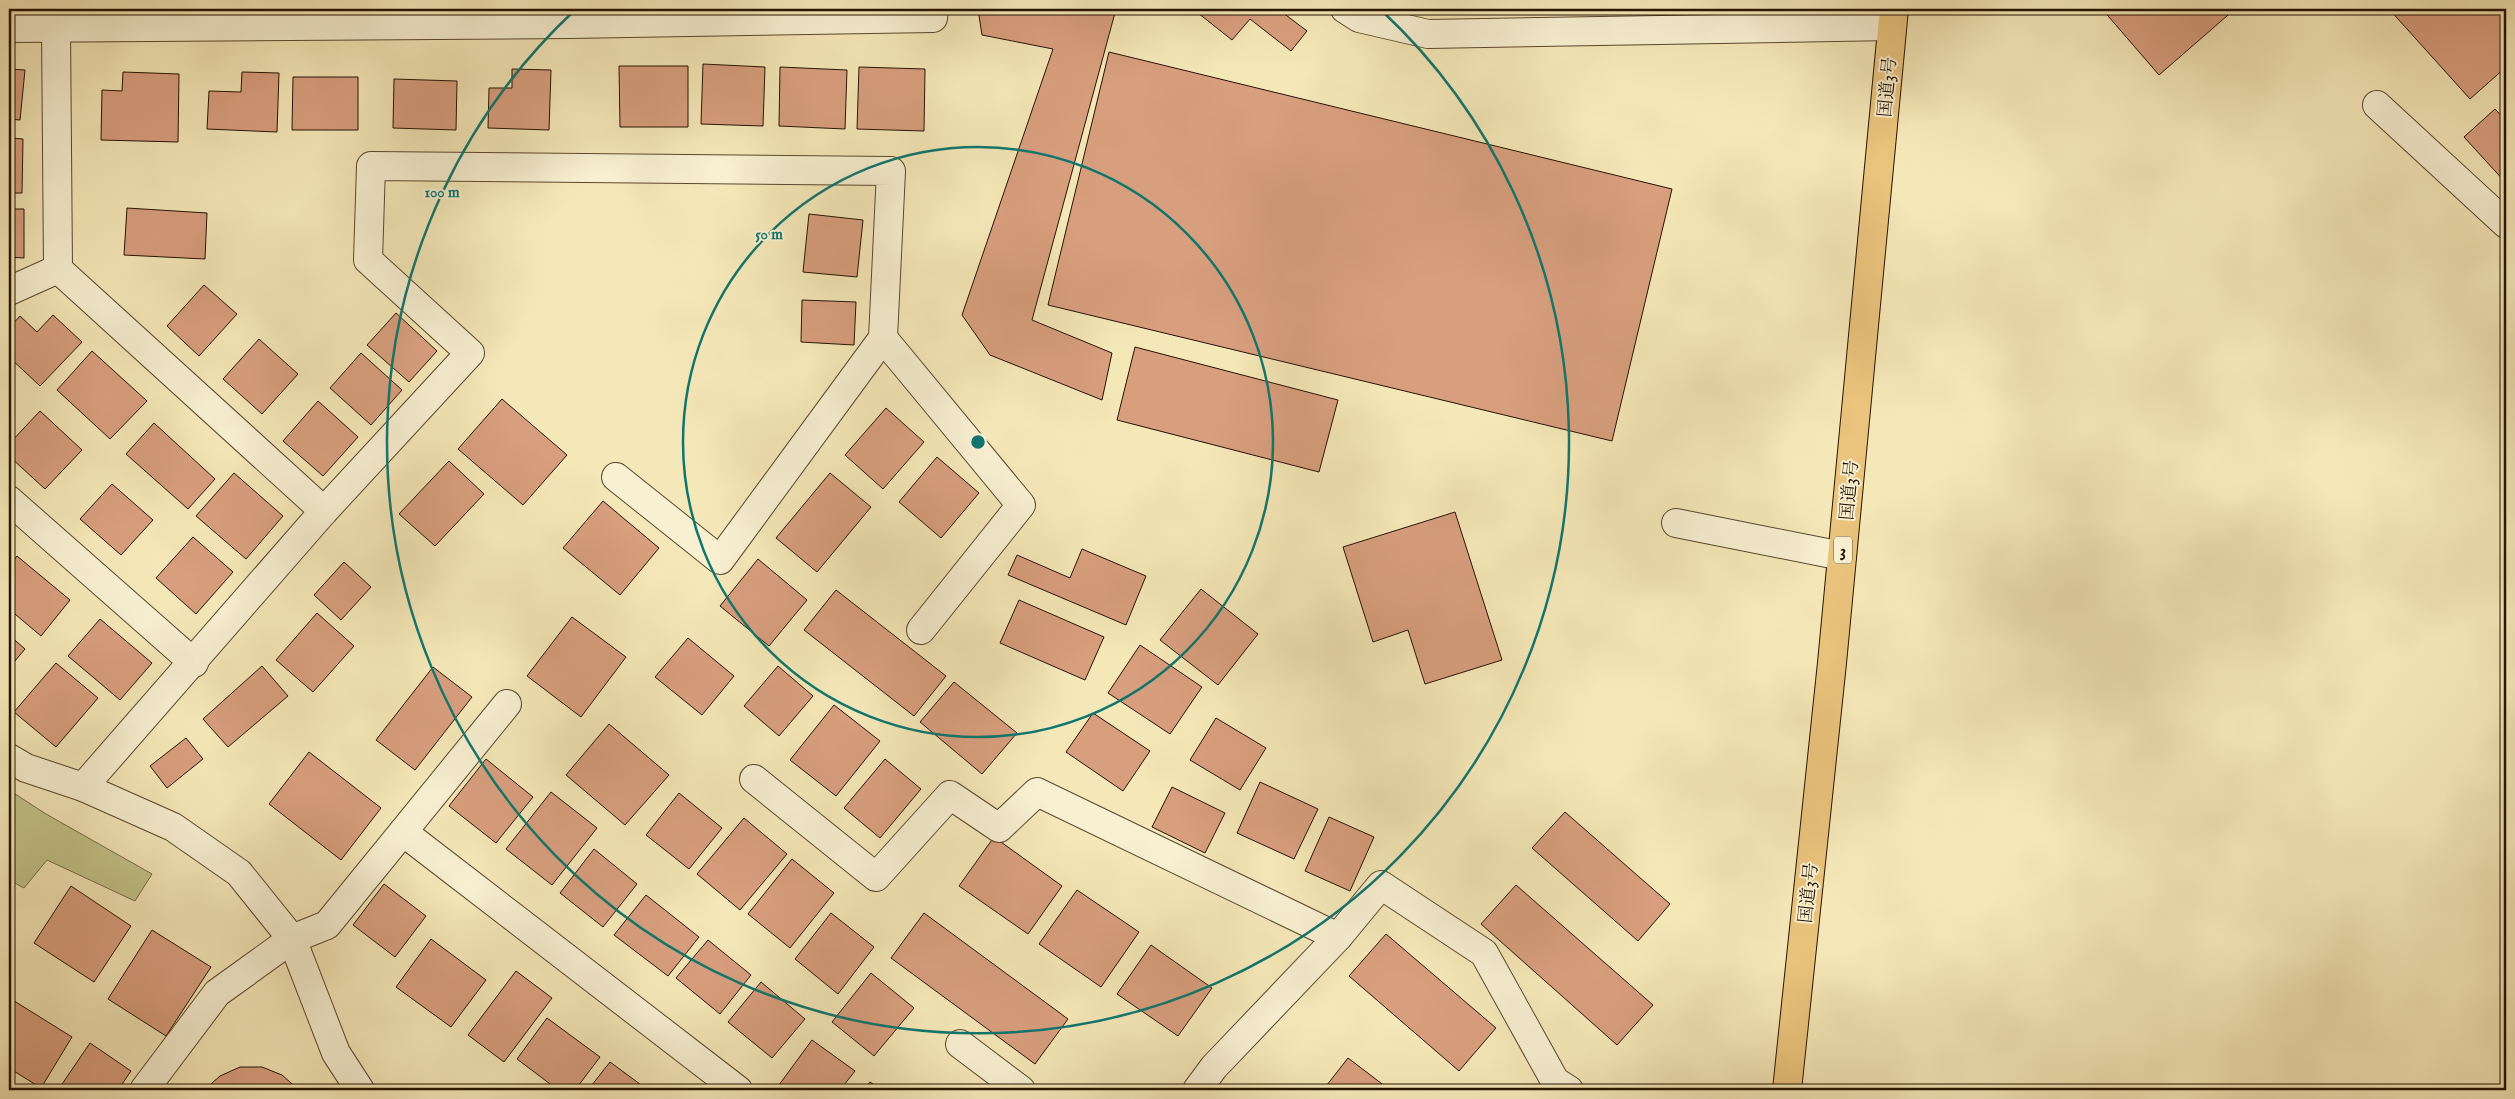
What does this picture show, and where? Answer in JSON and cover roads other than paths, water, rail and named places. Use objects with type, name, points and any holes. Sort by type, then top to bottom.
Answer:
[{"type":"highway","name":"国道3号","points":[[1787,1090],[1842,556],[1893,17]]},
{"type":"street","points":[[9,28],[569,24],[933,18],[934,9]]},
{"type":"street","points":[[1345,9],[1359,18],[1428,34],[1893,17]]},
{"type":"street","points":[[56,28],[58,269],[324,511]]},
{"type":"street","points":[[2377,105],[2506,224]]},
{"type":"street","points":[[83,786],[194,663],[324,511],[470,353],[368,260],[371,166],[891,171],[883,338],[720,560],[616,477]]},
{"type":"street","points":[[9,291],[58,269]]},
{"type":"street","points":[[883,338],[1021,505],[921,630]]},
{"type":"street","points":[[9,500],[194,663]]},
{"type":"street","points":[[1676,523],[1842,556]]},
{"type":"street","points":[[144,1090],[217,993],[292,939],[327,925],[507,704]]},
{"type":"street","points":[[9,758],[26,768],[83,786],[173,827],[239,873],[292,939],[336,1053],[360,1090]]},
{"type":"street","points":[[754,780],[876,877],[950,795],[999,828],[1037,792],[1338,937]]},
{"type":"street","points":[[403,832],[738,1090]]},
{"type":"street","points":[[1197,1090],[1214,1067],[1338,937],[1381,885],[1484,953],[1555,1081],[1569,1090]]},
{"type":"street","points":[[960,1044],[1021,1090]]}]
